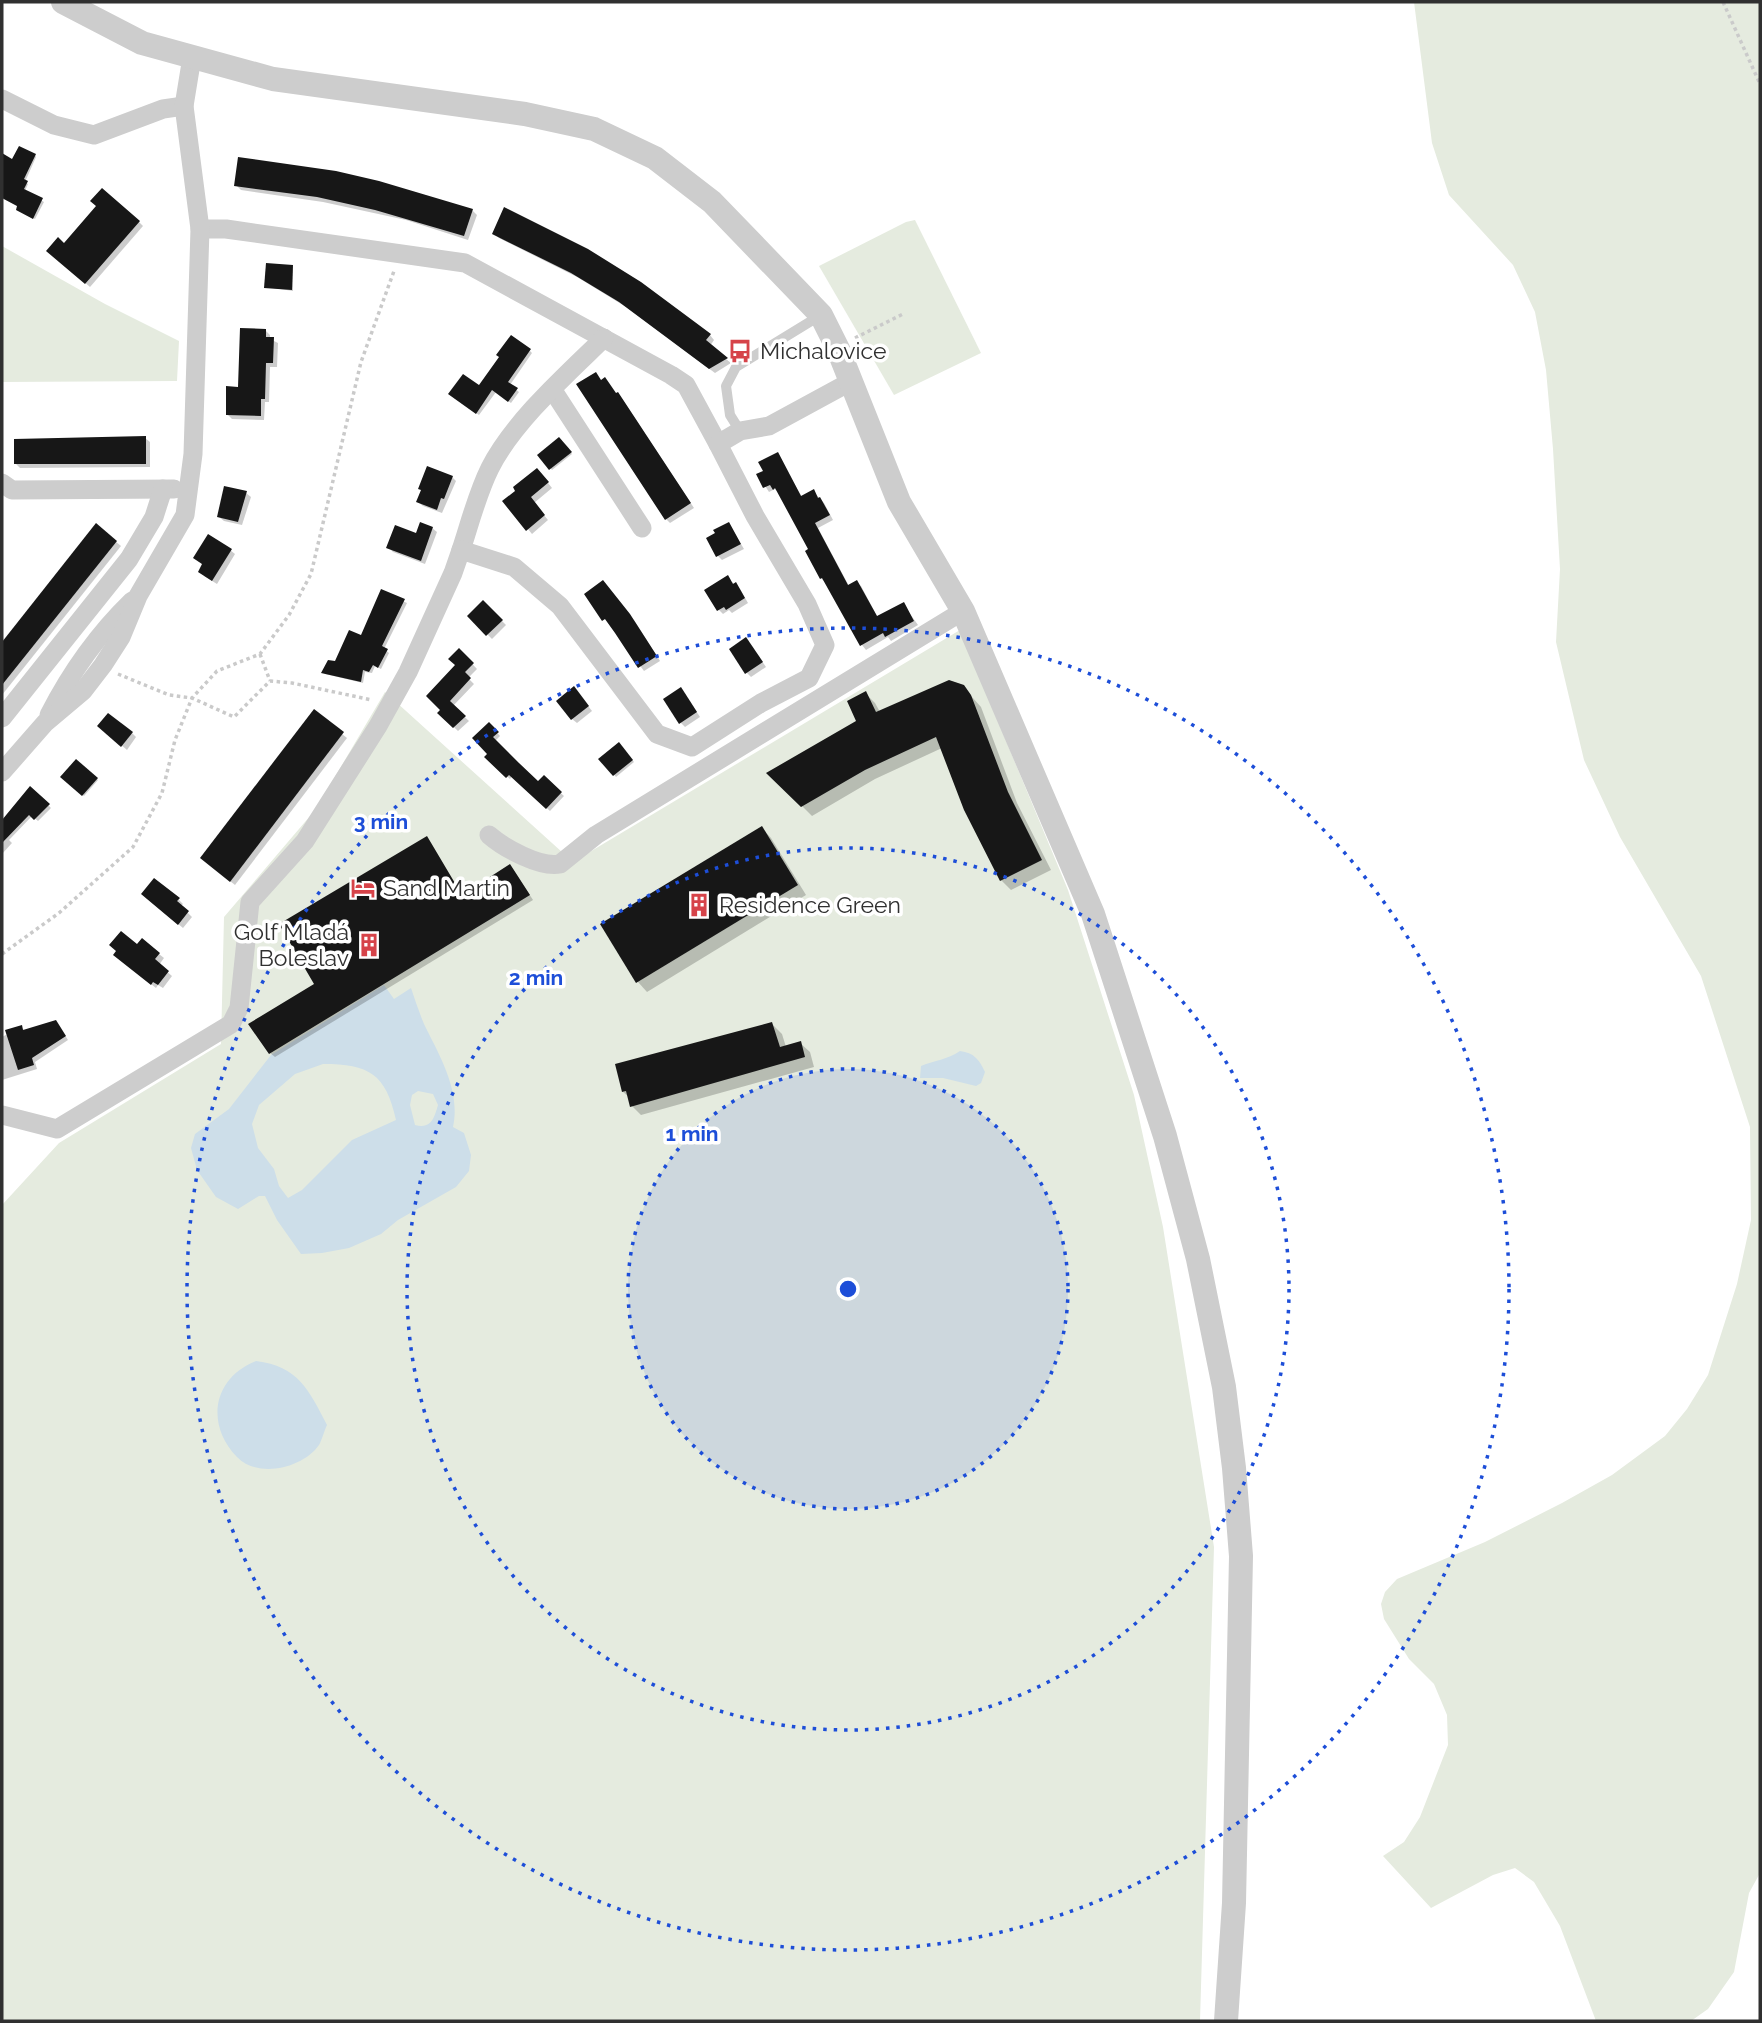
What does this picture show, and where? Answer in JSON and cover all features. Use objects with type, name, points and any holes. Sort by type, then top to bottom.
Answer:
[{"type":"street","points":[[63,2],[142,43],[273,79],[525,114],[594,129],[655,158],[712,202],[821,315],[838,349],[899,502],[963,611],[1093,914],[1165,1136],[1198,1259],[1224,1387],[1241,1556],[1234,1903],[1226,2021]]},
{"type":"street","points":[[2,772],[45,723],[83,691],[103,665],[121,637],[138,596],[185,515],[193,454],[200,229],[184,106],[192,57]]},
{"type":"street","points":[[2,99],[54,125],[94,135],[163,110],[184,106]]},
{"type":"street","points":[[200,229],[226,229],[465,263],[686,386],[755,516],[807,604],[825,645],[808,678],[761,703],[692,747],[657,734],[559,606],[514,567],[461,550]]},
{"type":"street","points":[[2,1115],[57,1129],[231,1024],[239,1008],[250,902],[306,841],[391,704],[453,573],[489,470],[500,451],[551,389],[604,338]]},
{"type":"street","points":[[718,444],[740,431],[769,426],[850,382]]},
{"type":"street","points":[[551,389],[642,528]]},
{"type":"street","points":[[2,718],[129,559],[154,517],[163,489]]},
{"type":"street","points":[[5,491],[189,489]]},
{"type":"street","points":[[45,723],[67,680],[85,654],[106,626],[138,596]]},
{"type":"street","points":[[489,835],[500,845],[541,863],[553,866],[560,864],[596,835],[963,611]]},
{"type":"lane","points":[[740,431],[730,415],[726,386],[736,368],[821,315]]},
{"type":"path","points":[[1723,2],[1760,84]]},
{"type":"path","points":[[2,954],[59,913],[133,847],[162,793],[175,740],[192,698],[217,671],[260,654],[289,615],[311,574],[361,362],[401,255]]},
{"type":"path","points":[[838,349],[859,335],[903,314]]},
{"type":"path","points":[[260,654],[270,681]]},
{"type":"path","points":[[103,665],[125,678],[169,695],[192,698],[234,718],[270,681]]},
{"type":"path","points":[[270,681],[292,683],[391,704]]},
{"type":"shaded area","points":[[1414,2],[1760,2],[1760,1873],[1749,1893],[1734,1972],[1708,2009],[1691,2021],[1596,2021],[1560,1926],[1534,1882],[1515,1868],[1493,1875],[1431,1908],[1383,1856],[1404,1842],[1420,1817],[1448,1745],[1447,1715],[1434,1684],[1409,1659],[1384,1619],[1381,1604],[1385,1592],[1397,1579],[1485,1542],[1562,1503],[1612,1475],[1665,1436],[1687,1409],[1708,1375],[1737,1284],[1751,1220],[1750,1127],[1701,976],[1620,837],[1584,760],[1556,642],[1560,569],[1553,449],[1546,370],[1535,312],[1513,265],[1449,195],[1432,143]]},
{"type":"shaded area","points":[[915,220],[981,353],[894,395],[819,266]]},
{"type":"shaded area","points":[[2,246],[105,304],[179,341],[177,381],[2,382]]},
{"type":"shaded area","name":"Golf Mladá Boleslav","points":[[960,630],[1068,890],[1134,1095],[1163,1227],[1214,1547],[1200,2021],[2,2021],[2,1205],[59,1143],[221,1044],[224,917],[316,809],[385,692],[573,862]]},
{"type":"water","points":[[384,985],[394,999],[411,988],[447,1073],[454,1100],[453,1127],[464,1133],[471,1155],[469,1171],[456,1187],[398,1220],[381,1234],[349,1248],[301,1254],[277,1220],[265,1196],[259,1196],[238,1209],[216,1197],[197,1170],[191,1148],[195,1134],[229,1109],[271,1055]],"holes":[[[323,1064],[352,1066],[373,1075],[387,1092],[396,1120],[352,1140],[302,1190],[288,1198],[279,1186],[274,1169],[258,1148],[252,1124],[259,1105],[295,1074]],[[418,1091],[433,1094],[438,1105],[433,1119],[425,1126],[415,1125],[410,1105],[412,1095]]]},
{"type":"water","points":[[960,1051],[976,1057],[981,1064],[985,1072],[981,1083],[976,1086],[943,1078],[920,1078],[921,1066]]},
{"type":"water","points":[[256,1361],[282,1368],[292,1374],[308,1391],[327,1425],[319,1445],[312,1453],[292,1465],[268,1469],[246,1464],[227,1444],[220,1430],[218,1403],[223,1390],[230,1379]]},
{"type":"building","points":[[19,146],[36,154],[24,179],[28,181],[24,189],[43,198],[33,219],[2,198],[2,153],[12,159]]},
{"type":"building","points":[[238,157],[336,171],[473,209],[464,236],[375,210],[317,197],[234,186]]},
{"type":"building","points":[[102,188],[140,221],[85,284],[46,251],[58,237],[64,243],[96,206],[90,201]]},
{"type":"building","points":[[504,207],[588,249],[641,282],[711,334],[706,340],[728,358],[709,369],[619,302],[571,273],[492,234]]},
{"type":"building","points":[[266,263],[293,265],[292,290],[264,288]]},
{"type":"building","points":[[240,328],[266,329],[266,337],[274,337],[273,363],[266,363],[265,399],[261,399],[261,416],[226,415],[226,386],[238,387]]},
{"type":"building","points":[[511,335],[531,349],[508,382],[518,388],[508,402],[492,390],[476,414],[448,394],[463,374],[479,385]]},
{"type":"building","points":[[596,372],[601,380],[605,377],[616,393],[618,392],[691,503],[665,520],[576,384]]},
{"type":"building","points":[[146,436],[146,464],[14,464],[14,439]]},
{"type":"building","points":[[559,437],[572,452],[549,470],[537,455]]},
{"type":"building","points":[[778,452],[801,496],[814,489],[830,515],[815,523],[848,585],[857,580],[877,616],[904,602],[914,621],[885,637],[883,633],[860,646],[822,578],[820,579],[805,551],[808,549],[775,488],[773,490],[770,485],[763,488],[756,474],[763,471],[758,462]]},
{"type":"building","points":[[427,466],[453,476],[437,510],[416,502]]},
{"type":"building","points":[[537,468],[549,482],[531,497],[545,515],[526,531],[502,501],[515,491],[513,487]]},
{"type":"building","points":[[224,486],[247,491],[238,522],[217,517]]},
{"type":"building","points":[[420,522],[433,527],[421,561],[386,548],[395,525],[416,533]]},
{"type":"building","points":[[729,522],[741,544],[716,557],[706,538],[715,533],[713,530]]},
{"type":"building","points":[[96,523],[117,541],[2,685],[2,642]]},
{"type":"building","points":[[208,534],[232,549],[212,581],[198,572],[202,564],[193,558]]},
{"type":"building","points":[[728,575],[733,584],[736,582],[745,598],[726,610],[724,607],[717,611],[704,590]]},
{"type":"building","points":[[603,580],[630,614],[657,656],[638,668],[605,619],[602,621],[584,594]]},
{"type":"building","points":[[381,589],[405,599],[382,646],[388,649],[378,668],[373,665],[369,672],[363,670],[361,682],[321,673],[328,660],[335,661],[349,630],[361,635]]},
{"type":"building","points":[[483,600],[503,620],[486,636],[467,616]]},
{"type":"building","points":[[746,637],[763,662],[745,674],[729,649]]},
{"type":"building","points":[[459,648],[474,663],[465,672],[471,678],[450,701],[466,716],[453,728],[437,713],[440,710],[426,696],[455,665],[448,659]]},
{"type":"building","points":[[949,680],[964,685],[971,695],[1008,792],[1042,860],[1000,881],[964,810],[936,737],[865,770],[801,807],[766,773],[856,721],[847,701],[866,691],[876,712]]},
{"type":"building","points":[[574,686],[589,706],[571,720],[556,701]]},
{"type":"building","points":[[681,687],[697,712],[679,724],[663,699]]},
{"type":"building","points":[[314,709],[344,732],[230,882],[200,858]]},
{"type":"building","points":[[108,713],[133,732],[121,747],[97,726]]},
{"type":"building","points":[[489,722],[499,732],[493,737],[519,763],[538,781],[544,775],[562,792],[546,809],[509,775],[506,778],[484,757],[487,754],[472,738]]},
{"type":"building","points":[[619,742],[633,760],[613,776],[598,759]]},
{"type":"building","points":[[76,759],[98,778],[82,796],[60,777]]},
{"type":"building","points":[[30,786],[50,804],[34,820],[29,815],[2,843],[2,820]]},
{"type":"building","name":"Residence Green","points":[[762,826],[798,885],[636,983],[600,924]]},
{"type":"building","name":"Golf Mladá Boleslav","points":[[427,836],[462,895],[510,864],[530,895],[269,1054],[248,1024],[314,984],[279,924]]},
{"type":"building","points":[[154,878],[180,898],[177,901],[189,911],[178,925],[141,894]]},
{"type":"building","points":[[121,931],[137,944],[142,938],[160,953],[155,959],[169,971],[158,985],[153,982],[151,985],[113,955],[116,951],[109,945]]},
{"type":"building","points":[[56,1020],[66,1036],[32,1058],[34,1065],[18,1070],[5,1030],[22,1025],[23,1030]]},
{"type":"building","points":[[772,1022],[780,1047],[801,1041],[805,1057],[630,1107],[626,1091],[622,1092],[615,1064]]},
{"type":"place","name":"Michalovice","points":[[740,351]]},
{"type":"place","name":"Sand Martin","points":[[363,888]]},
{"type":"place","name":"Residence Green","points":[[699,905]]},
{"type":"place","name":"Golf Mladá Boleslav","points":[[369,945]]}]
